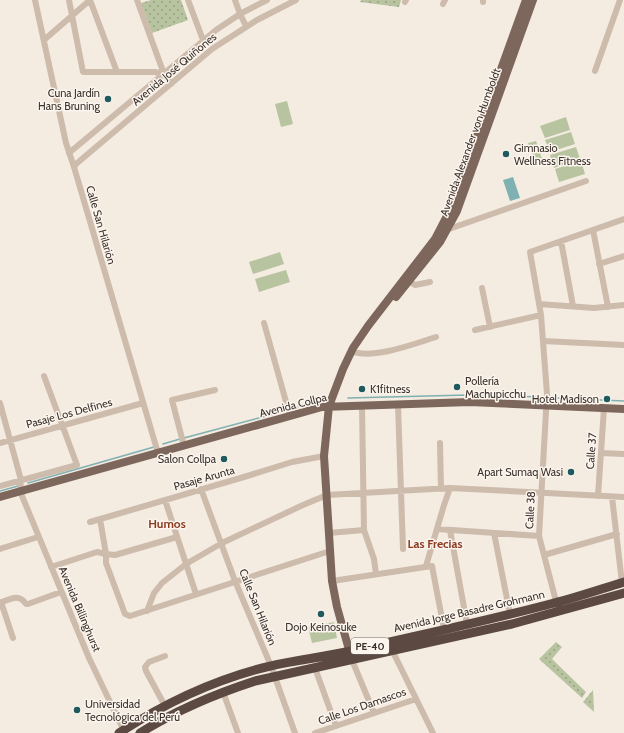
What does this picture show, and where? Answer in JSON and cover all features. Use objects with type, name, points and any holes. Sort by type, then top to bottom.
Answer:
[{"type":"highway","name":"Avenida Jorge Basadre Grohmann","points":[[140,733],[170,715],[243,684],[315,668],[351,655],[444,629],[510,614],[623,583]]},
{"type":"highway","name":"Avenida Jorge Basadre Grohmann","points":[[122,732],[165,706],[214,683],[240,674],[271,666],[392,650],[512,624],[624,593]]},
{"type":"main road","name":"Avenida Alexander von Humboldt","points":[[493,102],[526,0]]},
{"type":"main road","name":"Avenida Alexander von Humboldt","points":[[351,655],[337,607],[332,581],[324,456],[331,406],[340,376],[368,326],[407,281],[430,246],[446,227],[454,200],[533,0]]},
{"type":"main road","name":"Avenida Collpa","points":[[0,497],[290,416],[331,406],[470,402],[624,409]]},
{"type":"street","name":"Calle San Hilarión","points":[[34,0],[66,143],[158,453]]},
{"type":"street","points":[[69,0],[83,72],[155,72],[164,74]]},
{"type":"street","points":[[44,40],[90,0],[117,72]]},
{"type":"street","points":[[137,0],[164,74],[171,84]]},
{"type":"street","points":[[188,0],[203,40]]},
{"type":"street","points":[[235,0],[246,26]]},
{"type":"street","name":"Avenida José Quiñones","points":[[69,153],[203,40],[240,14],[266,0]]},
{"type":"street","name":"Avenida José Quiñones","points":[[74,167],[212,49],[246,26],[296,0]]},
{"type":"street","points":[[595,71],[620,0]]},
{"type":"street","points":[[446,227],[586,181]]},
{"type":"street","points":[[573,306],[561,241],[624,219]]},
{"type":"street","points":[[593,230],[608,307]]},
{"type":"street","name":"Calle 38","points":[[558,612],[539,536],[547,387],[541,315],[530,252],[561,241]]},
{"type":"street","points":[[600,264],[624,256]]},
{"type":"street","points":[[407,281],[415,285],[430,282]]},
{"type":"street","points":[[482,288],[490,326]]},
{"type":"street","points":[[539,304],[594,308],[624,305]]},
{"type":"street","points":[[475,330],[541,315]]},
{"type":"street","points":[[264,323],[290,416]]},
{"type":"street","points":[[353,352],[370,354],[436,337]]},
{"type":"street","points":[[543,341],[624,345]]},
{"type":"street","points":[[0,486],[77,465],[44,376]]},
{"type":"street","points":[[184,446],[172,400],[215,390]]},
{"type":"street","points":[[0,403],[1,412],[21,480],[20,491]]},
{"type":"street","name":"Pasaje Los Delfines","points":[[0,443],[143,403]]},
{"type":"street","points":[[398,405],[403,549]]},
{"type":"street","points":[[362,406],[364,530],[374,559],[376,574]]},
{"type":"street","name":"Calle 37","points":[[598,496],[604,408]]},
{"type":"street","points":[[440,443],[441,489]]},
{"type":"street","points":[[601,453],[624,454]]},
{"type":"street","name":"Pasaje Arunta","points":[[90,522],[292,462],[324,456]]},
{"type":"street","points":[[426,566],[450,488]]},
{"type":"street","points":[[147,611],[154,593],[162,582],[186,564],[222,543],[327,495],[450,488],[541,494],[624,497]]},
{"type":"street","name":"Calle San Hilarión","points":[[201,489],[235,581],[271,666],[295,733]]},
{"type":"street","name":"Avenida Billinghurst","points":[[20,491],[61,592],[122,732]]},
{"type":"street","points":[[612,496],[623,583]]},
{"type":"street","points":[[165,500],[196,594]]},
{"type":"street","points":[[100,519],[106,554],[106,563],[125,614],[130,616],[330,551]]},
{"type":"street","points":[[329,533],[364,530]]},
{"type":"street","points":[[437,530],[539,536]]},
{"type":"street","points":[[450,530],[467,624]]},
{"type":"street","points":[[494,534],[510,614]]},
{"type":"street","points":[[544,555],[617,534]]},
{"type":"street","points":[[0,549],[38,537]]},
{"type":"street","points":[[51,567],[97,552],[115,555],[177,537]]},
{"type":"street","points":[[332,581],[432,566],[444,629]]},
{"type":"street","points":[[13,638],[1,603],[18,597],[23,599],[26,604],[28,604],[61,592]]},
{"type":"street","points":[[392,650],[433,733]]},
{"type":"street","name":"Avenida Alexander von Humboldt","points":[[351,655],[374,712]]},
{"type":"street","points":[[165,656],[149,662],[145,668],[165,706]]},
{"type":"street","points":[[315,668],[336,726]]},
{"type":"street","points":[[223,692],[238,733]]},
{"type":"street","name":"Calle Los Damascos","points":[[315,733],[416,699]]},
{"type":"green space","points":[[151,0],[181,0],[188,20],[152,33],[141,3]]},
{"type":"green space","points":[[361,0],[401,0],[399,7],[360,2]]},
{"type":"green space","points":[[287,101],[293,124],[281,127],[275,104]]},
{"type":"green space","points":[[566,117],[570,130],[545,138],[540,126]]},
{"type":"green space","points":[[571,132],[575,144],[550,152],[545,140]]},
{"type":"green space","points":[[536,141],[542,159],[535,161],[528,143]]},
{"type":"green space","points":[[576,147],[580,159],[554,168],[550,155]]},
{"type":"green space","points":[[581,161],[585,174],[559,182],[555,169]]},
{"type":"green space","points":[[280,252],[284,264],[253,274],[249,262]]},
{"type":"green space","points":[[286,270],[290,282],[259,292],[255,279]]},
{"type":"green space","points":[[334,622],[337,638],[312,643],[308,627]]},
{"type":"green space","points":[[556,642],[562,647],[552,659],[586,692],[582,698],[539,659]]},
{"type":"green space","points":[[593,690],[594,712],[583,702]]},
{"type":"water","points":[[513,177],[520,198],[510,201],[503,180]]},
{"type":"waterway","points":[[348,398],[468,395],[540,397]]},
{"type":"waterway","points":[[557,398],[624,401]]},
{"type":"waterway","points":[[293,408],[324,399]]},
{"type":"waterway","points":[[184,438],[285,411]]},
{"type":"waterway","points":[[163,444],[180,439]]},
{"type":"waterway","points":[[28,483],[154,447]]},
{"type":"waterway","points":[[0,491],[18,486]]},
{"type":"place","name":"Cuna Jardín Hans Bruning","points":[[108,99]]},
{"type":"place","name":"Gimnasio Wellness Fitness","points":[[506,154]]},
{"type":"place","name":"Pollería Machupicchu","points":[[457,387]]},
{"type":"place","name":"K1fitness","points":[[362,389]]},
{"type":"place","name":"Hotel Madison","points":[[607,399]]},
{"type":"place","name":"Salon Collpa","points":[[224,459]]},
{"type":"place","name":"Apart Sumaq Wasi","points":[[571,472]]},
{"type":"place","name":"Dojo Keinosuke","points":[[321,614]]},
{"type":"place","name":"Universidad Tecnológica del Perú","points":[[77,710]]},
{"type":"district","name":"Humos","points":[[167,523]]},
{"type":"district","name":"Las Frecias","points":[[435,543]]}]
